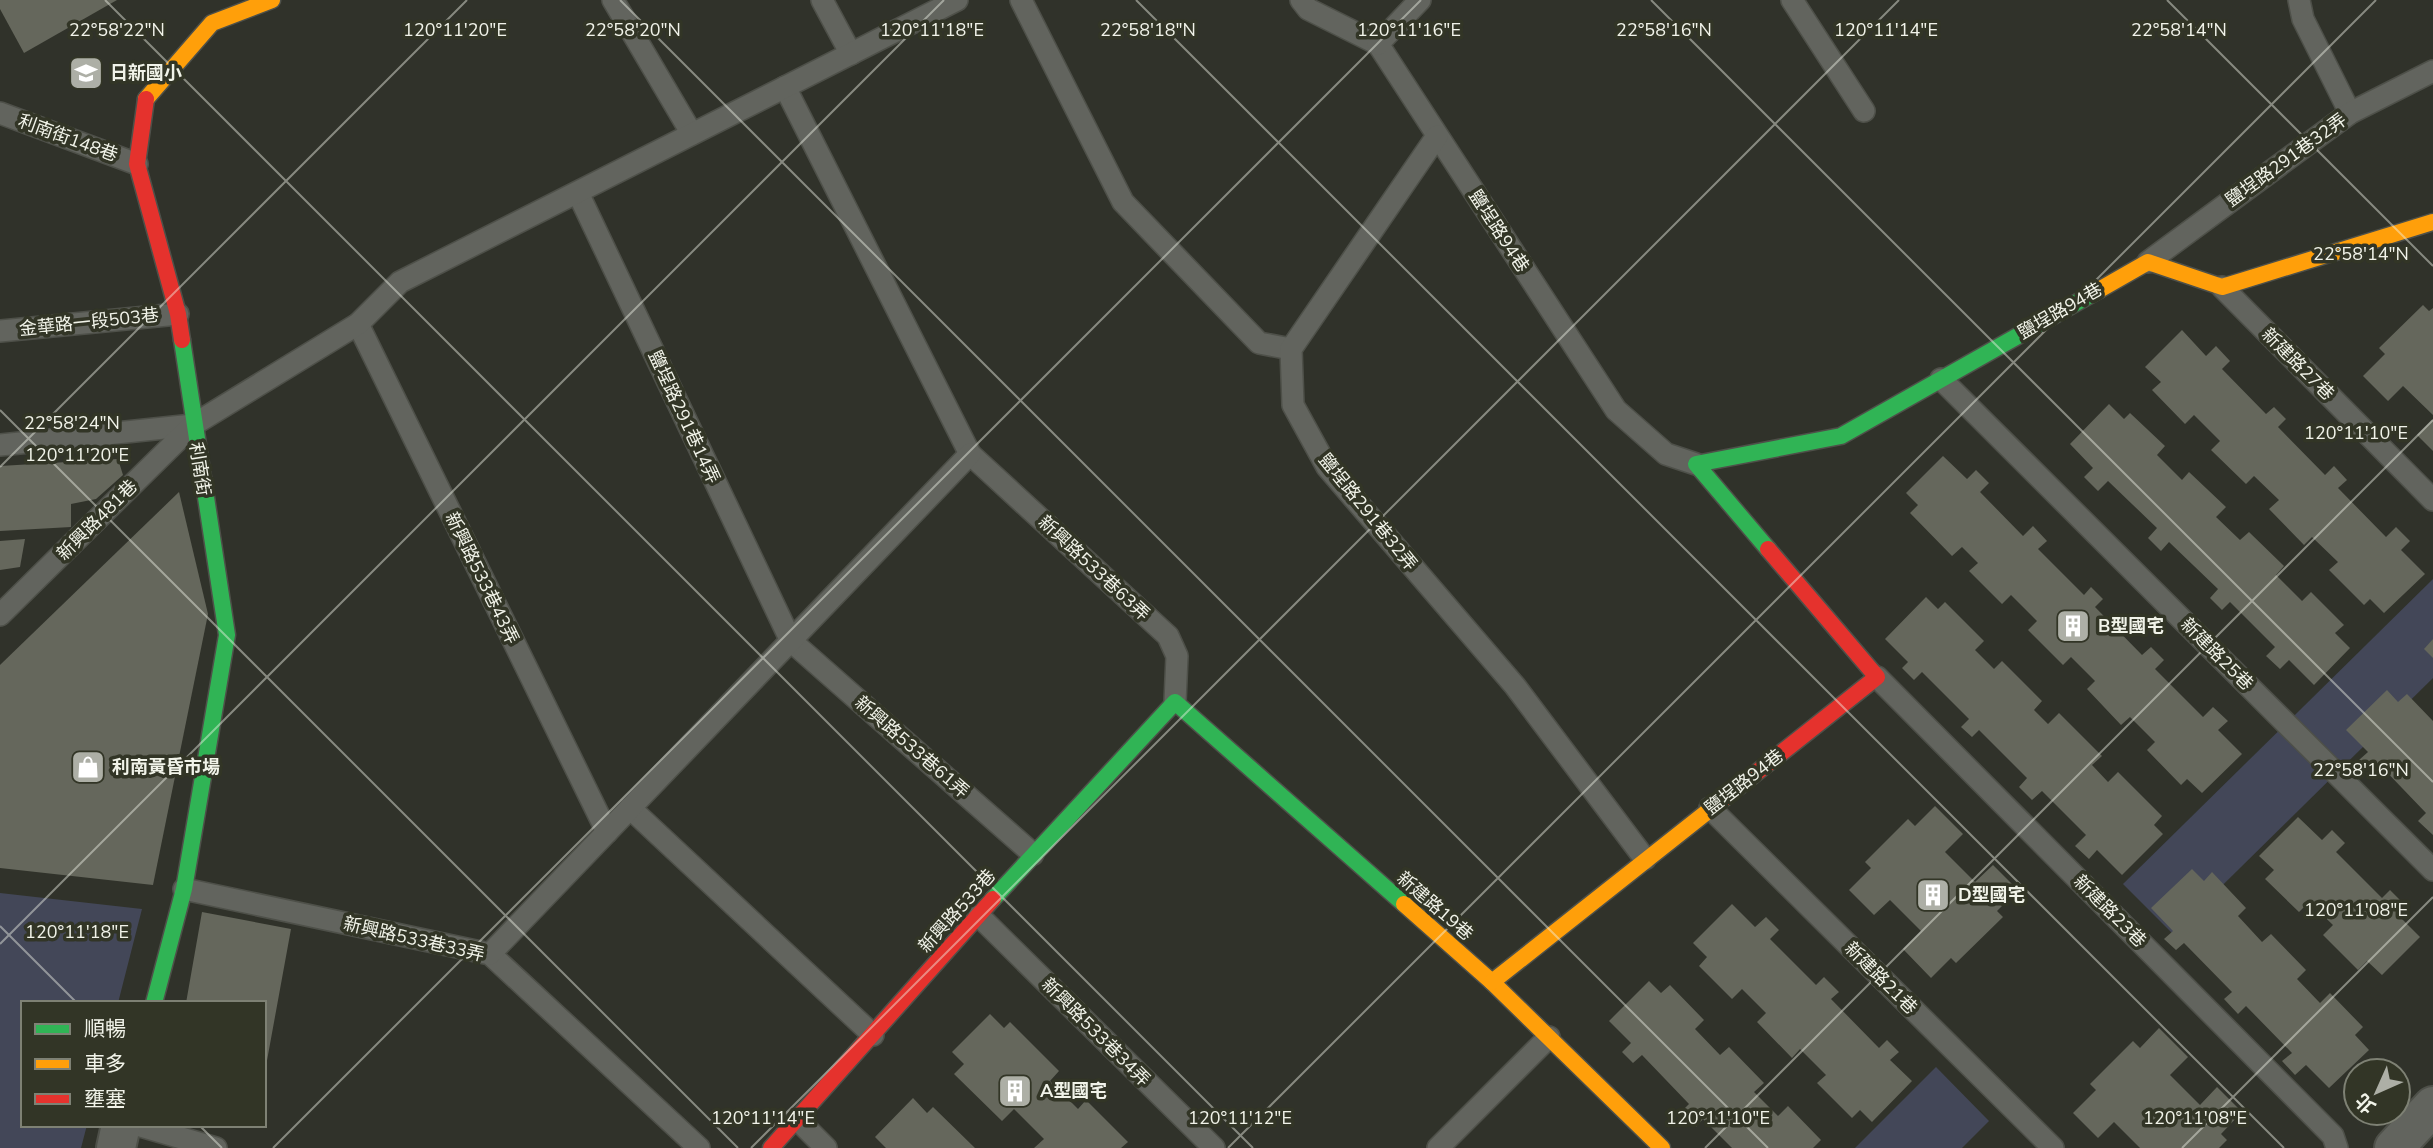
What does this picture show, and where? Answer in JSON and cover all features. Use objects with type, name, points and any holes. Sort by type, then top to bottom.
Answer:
[{"type":"street","name":"利南街","points":[[155,1001],[184,889],[227,635],[178,314],[137,164],[146,99],[212,23],[272,0]]},
{"type":"street","points":[[2148,262],[2222,287],[2433,222]]},
{"type":"street","name":"鹽埕路94巷","points":[[1492,982],[1877,677],[1696,464],[1841,436],[2148,262]]},
{"type":"street","name":"新興路533巷","points":[[771,1148],[1033,854],[1175,702]]},
{"type":"street","name":"新建路19巷","points":[[1175,702],[1492,982],[1662,1148]]},
{"type":"street","points":[[2394,1148],[2433,1106]]},
{"type":"street","points":[[116,1148],[121,1127]]},
{"type":"lane","points":[[612,0],[692,134]]},
{"type":"lane","points":[[822,0],[851,54]]},
{"type":"lane","points":[[0,446],[193,425],[358,324],[400,282],[957,0]]},
{"type":"lane","points":[[1021,0],[1123,202],[1259,344],[1292,349],[1437,136]]},
{"type":"lane","points":[[1301,0],[1308,9],[1378,44],[1420,0]]},
{"type":"lane","points":[[1792,0],[1864,111]]},
{"type":"lane","points":[[2299,0],[2303,19],[2350,113]]},
{"type":"lane","name":"鹽埕路94巷","points":[[1378,44],[1616,410],[1666,454],[1696,464]]},
{"type":"lane","name":"鹽埕路291巷32弄","points":[[2148,262],[2350,113],[2433,71]]},
{"type":"lane","points":[[490,954],[970,454],[785,87]]},
{"type":"lane","name":"利南街148巷","points":[[0,113],[137,164]]},
{"type":"lane","name":"鹽埕路291巷14弄","points":[[578,192],[791,641]]},
{"type":"lane","name":"新建路27巷","points":[[2222,287],[2433,500]]},
{"type":"lane","name":"金華路一段503巷","points":[[0,331],[178,314]]},
{"type":"lane","name":"新興路533巷43弄","points":[[358,324],[607,832]]},
{"type":"lane","name":"鹽埕路291巷32弄","points":[[1292,349],[1293,405],[1328,467],[1515,685],[1645,859]]},
{"type":"lane","name":"新建路25巷","points":[[1941,379],[2433,870]]},
{"type":"lane","name":"新興路481巷","points":[[0,615],[193,425]]},
{"type":"lane","name":"新興路533巷63弄","points":[[970,454],[1168,636],[1177,656],[1175,702]]},
{"type":"lane","name":"新興路533巷61弄","points":[[791,641],[1033,854]]},
{"type":"lane","name":"新建路23巷","points":[[1877,677],[2333,1136],[2337,1148]]},
{"type":"lane","points":[[630,808],[873,1035]]},
{"type":"lane","name":"新建路21巷","points":[[1710,808],[2053,1148]]},
{"type":"lane","name":"新興路533巷33弄","points":[[184,889],[490,954],[699,1148]]},
{"type":"lane","name":"新興路533巷34弄","points":[[979,916],[1214,1148]]},
{"type":"lane","points":[[1438,1148],[1549,1037]]},
{"type":"lane","points":[[797,1119],[826,1148]]},
{"type":"lane","points":[[144,1127],[216,1148]]},
{"type":"shaded area","points":[[2433,579],[2433,678],[2173,934],[2123,884]]},
{"type":"shaded area","points":[[0,893],[142,909],[119,1001],[21,1001],[21,1127],[86,1127],[81,1148],[0,1148]]},
{"type":"shaded area","points":[[1936,1067],[1989,1121],[1962,1148],[1855,1148]]},
{"type":"building","points":[[0,0],[117,0],[24,53],[0,9]]},
{"type":"building","points":[[2423,305],[2429,311],[2433,308],[2433,415],[2403,386],[2388,401],[2363,376],[2385,354],[2379,348]]},
{"type":"building","points":[[2182,330],[2206,356],[2216,346],[2230,361],[2222,369],[2266,414],[2274,407],[2286,419],[2278,427],[2325,475],[2334,466],[2347,480],[2338,488],[2386,537],[2396,527],[2410,541],[2401,550],[2425,574],[2384,613],[2370,599],[2364,605],[2329,570],[2338,562],[2312,537],[2304,545],[2269,509],[2279,500],[2254,476],[2246,484],[2211,450],[2220,441],[2194,415],[2185,424],[2152,390],[2161,382],[2145,367]]},
{"type":"building","name":"B型國宅","points":[[2109,404],[2124,419],[2130,413],[2165,446],[2157,455],[2182,480],[2189,472],[2226,507],[2216,517],[2240,540],[2249,532],[2284,566],[2276,575],[2302,601],[2311,592],[2344,625],[2335,633],[2350,648],[2314,685],[2289,660],[2280,669],[2266,656],[2275,647],[2230,602],[2222,610],[2210,598],[2218,589],[2169,542],[2161,551],[2148,538],[2157,528],[2108,481],[2098,491],[2084,477],[2093,468],[2070,444]]},
{"type":"building","points":[[2433,419],[2433,451],[2417,435]]},
{"type":"building","name":"B型國宅","points":[[1943,456],[1967,479],[1976,470],[1989,483],[1980,492],[2023,536],[2033,526],[2047,541],[2038,549],[2084,595],[2091,587],[2103,599],[2095,607],[2142,655],[2151,647],[2164,660],[2155,669],[2203,717],[2213,707],[2228,721],[2218,730],[2242,754],[2202,793],[2187,779],[2181,785],[2147,750],[2155,742],[2130,717],[2121,725],[2087,689],[2095,681],[2071,657],[2063,665],[2028,630],[2037,621],[2011,595],[2002,604],[1969,571],[1978,563],[1962,547],[1952,556],[1910,513],[1918,505],[1906,493]]},
{"type":"building","points":[[118,459],[123,475],[96,499],[71,504],[71,527],[0,531],[0,466]]},
{"type":"building","name":"利南黃昏市場","points":[[179,492],[208,614],[153,885],[0,868],[0,665]]},
{"type":"building","points":[[25,539],[20,567],[0,570],[0,541]]},
{"type":"building","points":[[1926,597],[1938,609],[1945,602],[1984,641],[1975,650],[1994,669],[2002,661],[2042,701],[2034,710],[2048,724],[2059,713],[2102,756],[2092,765],[2108,782],[2118,772],[2162,816],[2154,825],[2163,834],[2122,875],[2097,850],[2089,859],[2075,846],[2086,835],[2042,791],[2032,800],[2019,787],[2027,778],[1979,730],[1972,737],[1961,727],[1969,719],[1922,672],[1914,680],[1902,668],[1908,662],[1885,639]]},
{"type":"building","points":[[2433,639],[2433,658],[2424,649]]},
{"type":"building","points":[[2387,690],[2398,702],[2407,694],[2433,721],[2433,835],[2418,821],[2426,813],[2379,764],[2371,772],[2359,760],[2368,752],[2346,730]]},
{"type":"building","name":"D型國宅","points":[[1935,806],[1963,834],[1945,852],[1975,882],[1993,865],[2018,890],[1997,911],[2003,917],[1956,963],[1951,958],[1931,978],[1903,949],[1921,931],[1890,900],[1874,915],[1849,890],[1871,868],[1865,862],[1908,819],[1915,826]]},
{"type":"building","points":[[2298,817],[2322,840],[2332,830],[2345,843],[2336,852],[2382,898],[2390,890],[2405,905],[2396,913],[2420,937],[2382,975],[2367,961],[2358,970],[2323,935],[2333,925],[2309,902],[2299,912],[2265,879],[2274,870],[2259,856]]},
{"type":"building","points":[[2192,869],[2204,881],[2212,872],[2246,908],[2238,916],[2262,942],[2271,934],[2306,970],[2297,979],[2320,1003],[2330,993],[2363,1027],[2355,1035],[2369,1050],[2362,1057],[2342,1057],[2342,1076],[2329,1088],[2306,1065],[2295,1075],[2282,1061],[2292,1053],[2246,1006],[2238,1014],[2224,999],[2232,992],[2184,943],[2176,950],[2164,939],[2173,931],[2151,908]]},
{"type":"building","points":[[1732,904],[1755,927],[1766,917],[1779,930],[1770,939],[1816,985],[1824,977],[1839,992],[1831,999],[1879,1048],[1887,1040],[1899,1052],[1890,1060],[1912,1081],[1872,1122],[1860,1110],[1852,1118],[1817,1083],[1826,1075],[1800,1049],[1792,1058],[1757,1022],[1766,1013],[1742,989],[1732,999],[1699,966],[1707,957],[1693,943]]},
{"type":"building","points":[[202,912],[291,929],[266,1066],[266,1001],[186,1001]]},
{"type":"building","points":[[1649,981],[1661,993],[1670,985],[1704,1020],[1695,1029],[1720,1055],[1729,1047],[1764,1083],[1754,1092],[1778,1116],[1788,1106],[1821,1140],[1813,1148],[1732,1148],[1703,1119],[1696,1127],[1681,1112],[1689,1104],[1642,1055],[1633,1063],[1622,1052],[1631,1043],[1609,1021]]},
{"type":"building","name":"A型國宅","points":[[990,1014],[1004,1028],[1010,1022],[1059,1071],[1050,1081],[1078,1109],[1086,1100],[1128,1142],[1121,1148],[1034,1148],[1044,1139],[1014,1109],[1002,1121],[954,1074],[964,1064],[952,1052]]},
{"type":"building","points":[[2159,1028],[2188,1057],[2170,1075],[2200,1105],[2217,1087],[2242,1112],[2221,1134],[2227,1140],[2219,1148],[2140,1148],[2114,1122],[2098,1138],[2073,1113],[2096,1090],[2090,1084],[2133,1041],[2140,1048]]},
{"type":"building","points":[[913,1098],[927,1113],[933,1107],[975,1148],[886,1148],[875,1137]]},
{"type":"traffic: fast","points":[[1768,549],[1696,464],[1841,436],[2099,290]]},
{"type":"traffic: fast","points":[[155,1001],[184,889],[227,635],[182,340]]},
{"type":"traffic: fast","points":[[993,899],[1175,702],[1404,904]]},
{"type":"traffic: slow","points":[[146,99],[212,23],[272,0]]},
{"type":"traffic: slow","points":[[2099,290],[2148,262],[2222,287],[2433,222]]},
{"type":"traffic: slow","points":[[1492,982],[1717,804]]},
{"type":"traffic: slow","points":[[1404,904],[1492,982],[1662,1148]]},
{"type":"traffic: jam","points":[[146,99],[137,164],[178,314],[182,340]]},
{"type":"traffic: jam","points":[[1717,804],[1877,677],[1768,549]]},
{"type":"traffic: jam","points":[[771,1148],[993,899]]},
{"type":"place","name":"日新國小","points":[[86,73]]},
{"type":"place","name":"B型國宅","points":[[2073,626]]},
{"type":"place","name":"利南黃昏市場","points":[[88,767]]},
{"type":"place","name":"D型國宅","points":[[1933,895]]},
{"type":"place","name":"A型國宅","points":[[1015,1091]]}]
